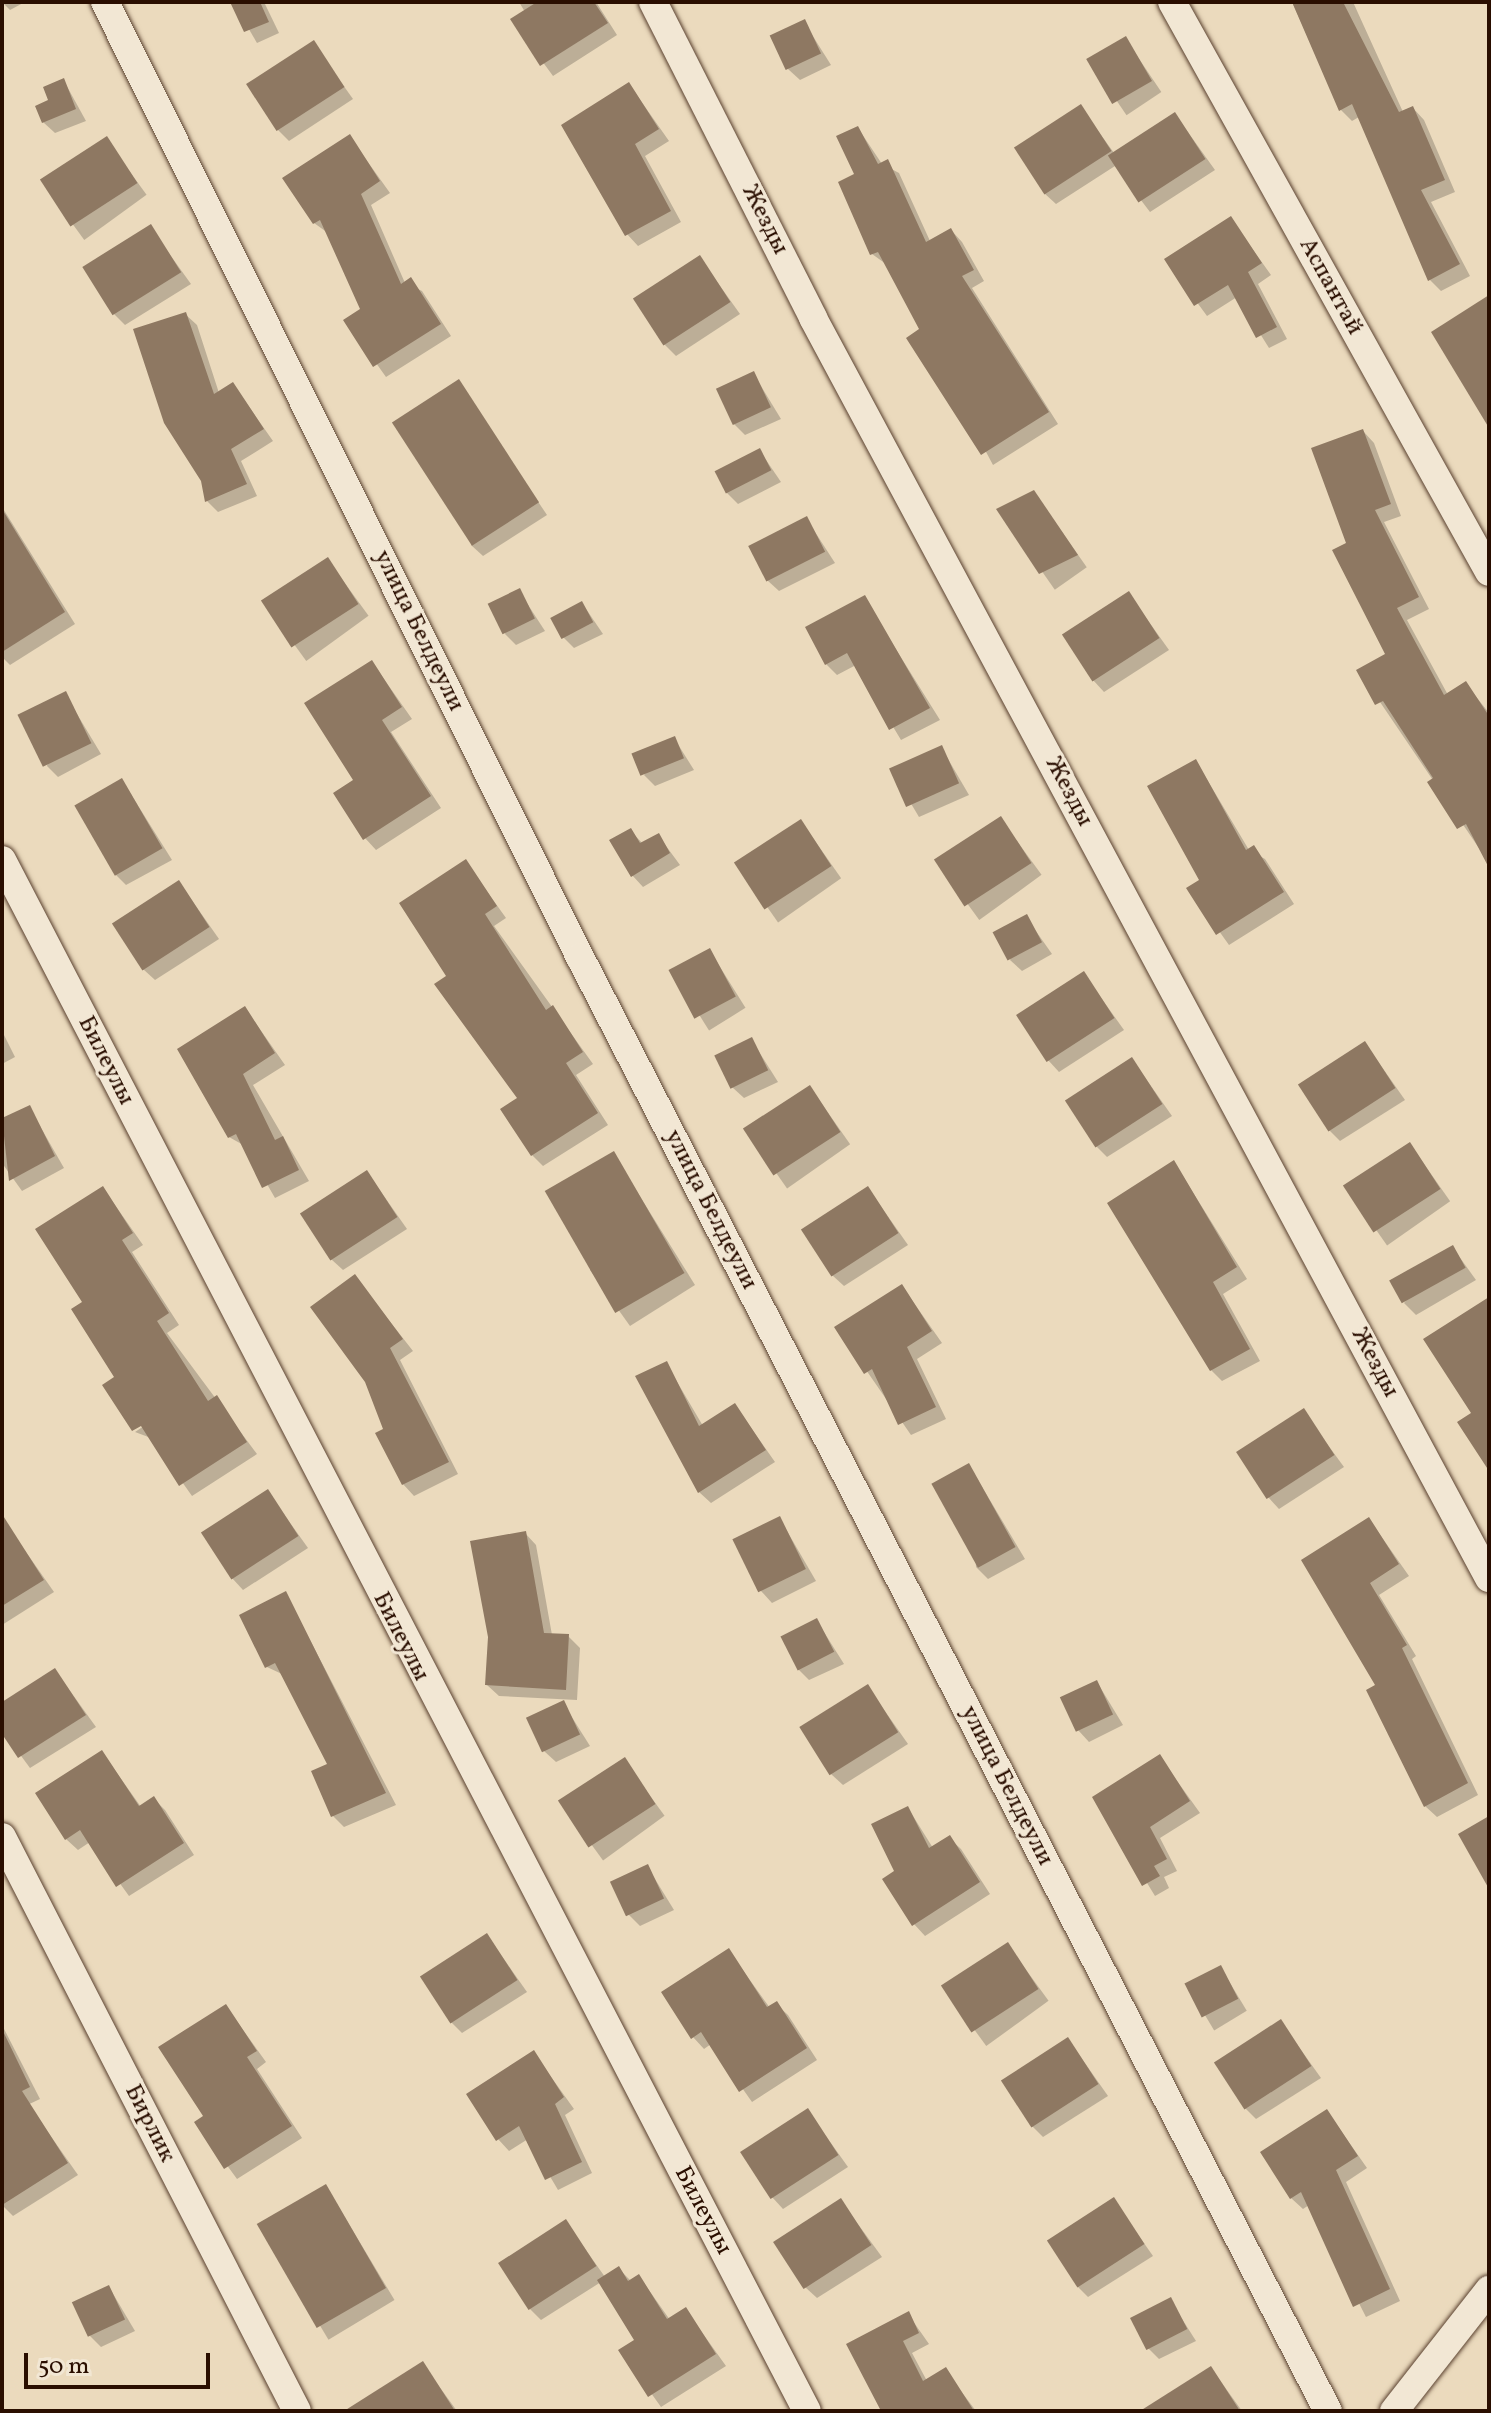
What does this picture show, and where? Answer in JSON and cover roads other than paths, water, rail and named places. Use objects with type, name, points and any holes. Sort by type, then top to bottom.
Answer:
[{"type":"street","name":"улица Белдеули","points":[[105,2],[587,971],[1328,2411]]},
{"type":"street","name":"Жезды","points":[[653,2],[821,332],[1489,1578]]},
{"type":"street","name":"Аспантай","points":[[1172,2],[1489,572]]},
{"type":"street","name":"Билеулы","points":[[2,860],[807,2411]]},
{"type":"street","name":"Бирлик","points":[[2,1837],[297,2411]]},
{"type":"street","points":[[1394,2411],[1489,2290]]}]
